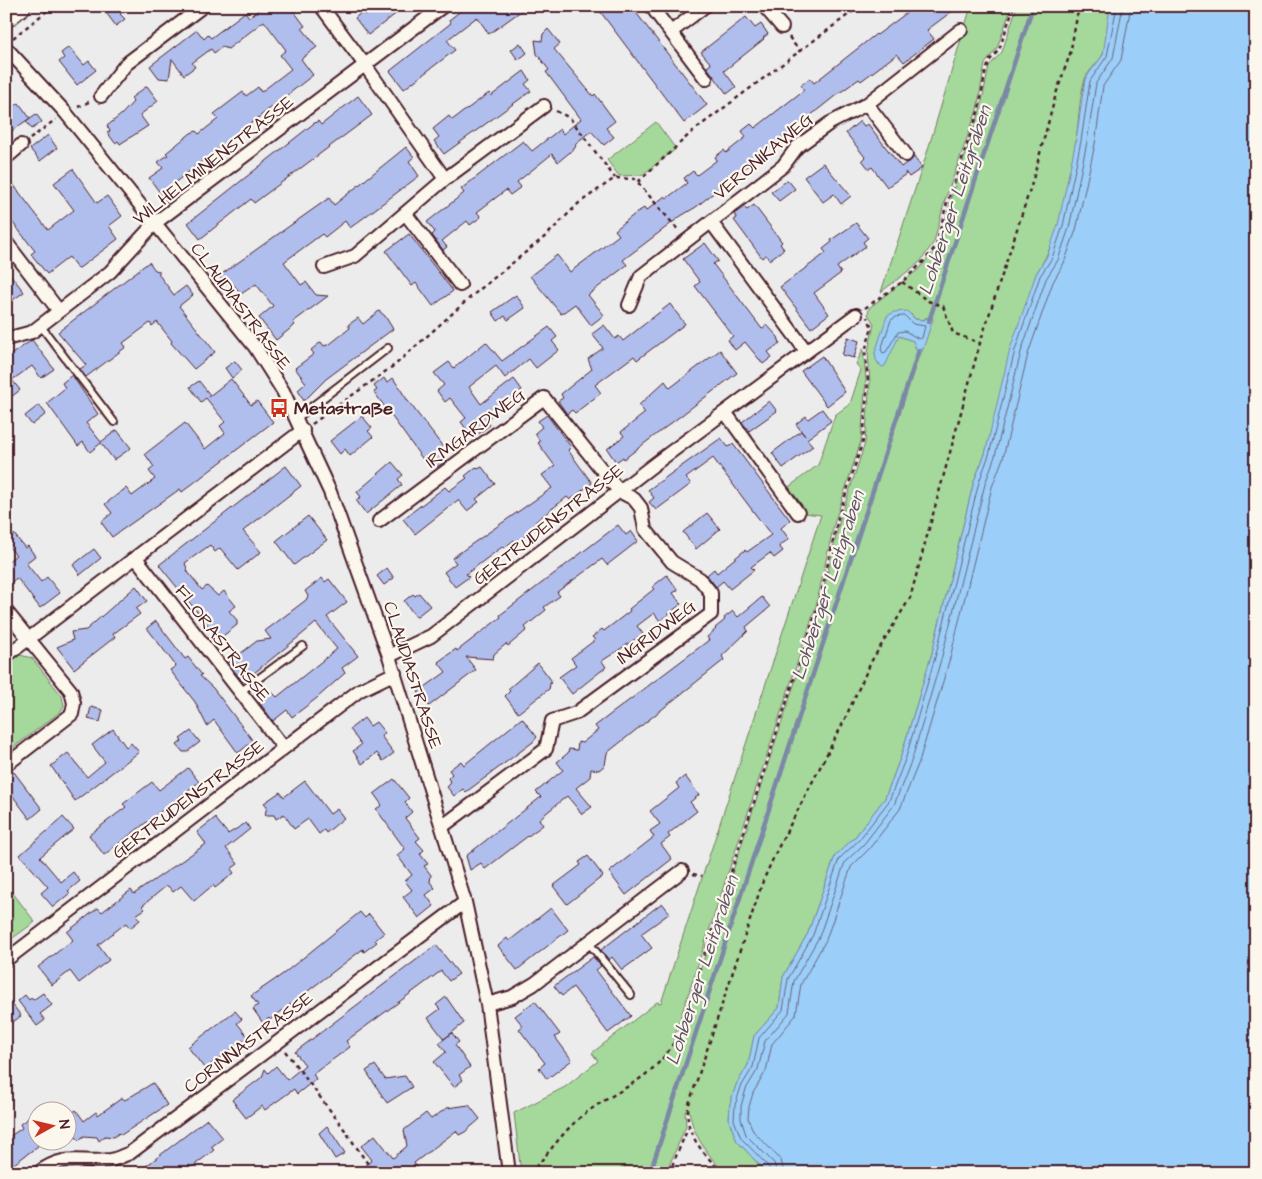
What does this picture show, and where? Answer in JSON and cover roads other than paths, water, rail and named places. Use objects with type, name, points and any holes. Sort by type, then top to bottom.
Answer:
[{"type":"main road","points":[[6,18],[21,6]]},
{"type":"street","points":[[101,96],[126,64],[203,6]]},
{"type":"street","points":[[321,6],[445,179]]},
{"type":"street","name":"WILHELMINENSTRASSE","points":[[6,339],[32,332],[110,272],[155,224],[443,6]]},
{"type":"street","points":[[651,6],[706,79]]},
{"type":"street","points":[[671,32],[706,6]]},
{"type":"street","points":[[764,6],[782,27]]},
{"type":"street","name":"VERONIKAWEG","points":[[629,305],[641,276],[783,166],[797,148],[830,123],[867,104],[961,30]]},
{"type":"street","name":"CLAUDIASTRASSE","points":[[6,48],[65,112],[255,347],[283,391],[300,424],[333,500],[389,656],[465,902],[487,1004],[508,1173]]},
{"type":"street","points":[[867,104],[906,155]]},
{"type":"street","points":[[324,267],[355,256],[445,179],[544,106]]},
{"type":"street","points":[[6,158],[21,146]]},
{"type":"street","points":[[405,213],[460,285]]},
{"type":"street","name":"VERONIKAWEG","points":[[711,222],[806,352]]},
{"type":"street","points":[[6,242],[59,311]]},
{"type":"street","name":"GERTRUDENSTRASSE","points":[[389,656],[431,636],[619,492],[856,315]]},
{"type":"street","name":"IRMGARDWEG","points":[[379,521],[544,398],[619,492]]},
{"type":"street","points":[[725,412],[798,513]]},
{"type":"street","points":[[6,656],[136,558],[300,424]]},
{"type":"street","name":"INGRIDWEG","points":[[443,826],[530,763],[546,749],[552,721],[576,713],[711,614],[711,593],[700,579],[672,562],[645,530],[641,508],[634,498],[619,492]]},
{"type":"street","name":"FLORASTRASSE","points":[[136,558],[239,693],[284,748]]},
{"type":"street","points":[[6,611],[71,691],[74,703],[72,714],[6,765]]},
{"type":"street","name":"GERTRUDENSTRASSE","points":[[6,960],[360,690],[395,674]]},
{"type":"street","points":[[487,1004],[512,997],[534,984],[682,870]]},
{"type":"street","name":"CORINNASTRASSE","points":[[38,1173],[48,1165],[69,1159],[111,1160],[130,1153],[465,902]]},
{"type":"lane","points":[[40,325],[114,422]]},
{"type":"lane","points":[[300,424],[388,348]]},
{"type":"lane","points":[[239,693],[303,646]]},
{"type":"lane","points":[[588,942],[631,995]]},
{"type":"water","points":[[1113,6],[1256,6],[1256,1173],[767,1173],[737,1141],[729,1121],[730,1104],[736,1085],[748,1065],[754,1036],[779,1008],[783,977],[808,933],[835,856],[855,837],[885,798],[901,756],[932,653],[974,481],[985,454],[1010,349],[1036,274],[1047,256],[1058,225],[1076,140],[1085,79],[1103,55],[1109,13]]},
{"type":"water","points":[[907,311],[915,319],[923,320],[931,316],[933,319],[922,352],[918,354],[913,341],[899,336],[885,366],[882,367],[876,360],[875,353],[887,316],[894,312]]},
{"type":"waterway","name":"Lohberger Leitgraben","points":[[929,321],[1033,6]]},
{"type":"waterway","name":"Lohberger Leitgraben","points":[[650,1173],[919,350]]},
{"type":"place","name":"Metastraße","points":[[279,408]]}]
